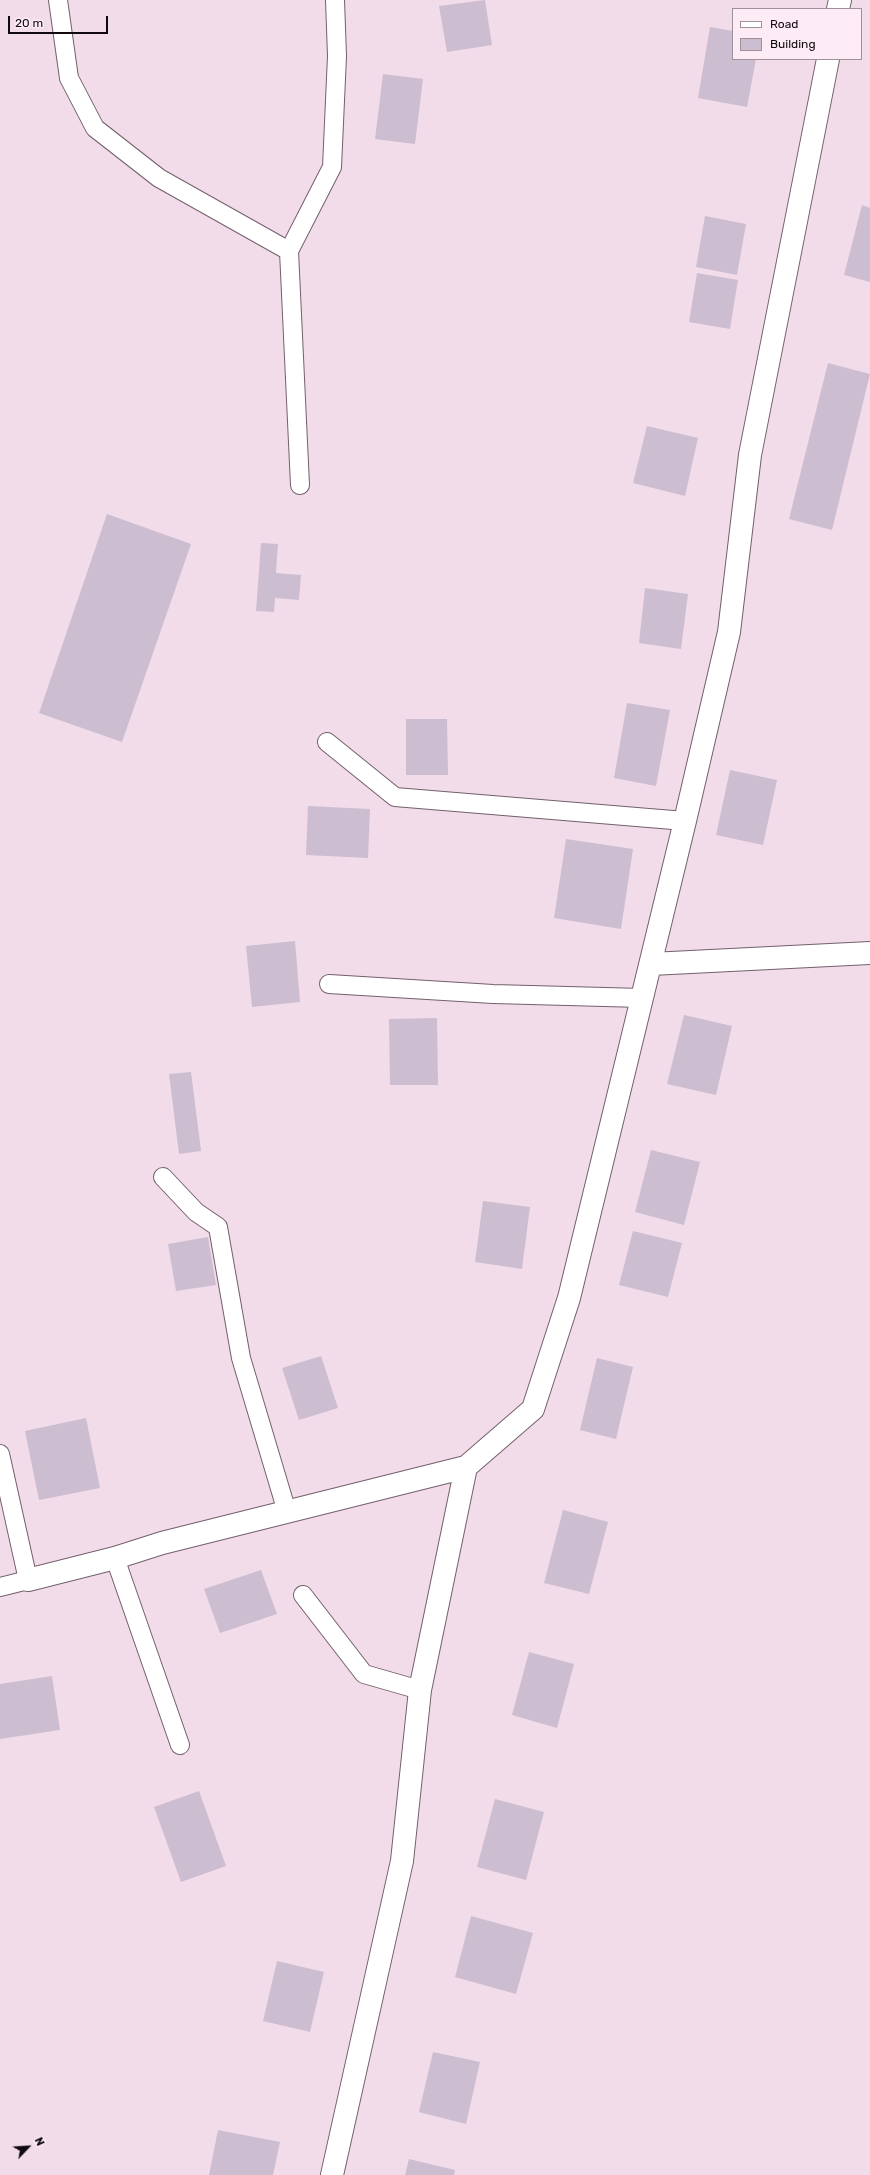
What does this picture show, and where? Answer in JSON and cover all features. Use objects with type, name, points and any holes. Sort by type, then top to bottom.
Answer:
[{"type":"street","points":[[28,1580],[115,1558],[162,1542],[466,1467],[533,1409],[569,1298],[651,964],[729,632],[750,455],[828,60]]},
{"type":"street","points":[[651,964],[870,954]]},
{"type":"street","points":[[332,2175],[402,1861],[420,1690],[466,1467]]},
{"type":"lane","points":[[58,0],[70,78],[95,128],[160,178],[289,251]]},
{"type":"lane","points":[[300,485],[289,251],[332,167],[337,56],[335,0]]},
{"type":"lane","points":[[327,742],[395,797],[685,821]]},
{"type":"lane","points":[[329,984],[493,994],[642,998]]},
{"type":"lane","points":[[163,1177],[196,1212],[218,1227],[241,1358],[287,1512]]},
{"type":"lane","points":[[0,1454],[28,1580],[0,1586]]},
{"type":"lane","points":[[115,1558],[180,1744]]},
{"type":"lane","points":[[303,1595],[364,1674],[420,1690]]},
{"type":"building","points":[[485,0],[492,45],[447,52],[439,6]]},
{"type":"building","points":[[710,27],[732,31],[732,60],[756,60],[747,107],[698,98]]},
{"type":"building","points":[[383,74],[423,79],[415,144],[375,139]]},
{"type":"building","points":[[862,205],[870,208],[870,282],[844,275]]},
{"type":"building","points":[[705,216],[746,224],[737,275],[696,267]]},
{"type":"building","points":[[697,273],[738,280],[730,329],[689,322]]},
{"type":"building","points":[[828,363],[870,374],[832,530],[789,519]]},
{"type":"building","points":[[647,426],[698,438],[685,496],[633,483]]},
{"type":"building","points":[[107,514],[191,544],[122,742],[39,713]]},
{"type":"building","points":[[261,543],[278,544],[276,573],[301,575],[299,600],[275,598],[274,612],[256,611]]},
{"type":"building","points":[[645,588],[688,594],[681,649],[639,643]]},
{"type":"building","points":[[627,703],[670,710],[656,786],[614,778]]},
{"type":"building","points":[[406,719],[447,719],[448,775],[406,775]]},
{"type":"building","points":[[730,770],[777,780],[763,845],[716,835]]},
{"type":"building","points":[[308,806],[370,809],[368,858],[306,855]]},
{"type":"building","points":[[566,839],[633,849],[621,929],[554,918]]},
{"type":"building","points":[[295,941],[300,1002],[252,1007],[246,946]]},
{"type":"building","points":[[684,1015],[732,1026],[716,1095],[667,1084]]},
{"type":"building","points":[[437,1018],[438,1085],[390,1085],[389,1019]]},
{"type":"building","points":[[191,1072],[201,1151],[179,1154],[169,1074]]},
{"type":"building","points":[[651,1150],[700,1162],[684,1225],[635,1212]]},
{"type":"building","points":[[483,1201],[530,1207],[522,1269],[475,1262]]},
{"type":"building","points":[[633,1231],[682,1243],[668,1297],[619,1285]]},
{"type":"building","points":[[208,1237],[216,1285],[176,1291],[168,1244]]},
{"type":"building","points":[[321,1356],[338,1408],[299,1420],[282,1368]]},
{"type":"building","points":[[597,1358],[633,1367],[616,1439],[580,1430]]},
{"type":"building","points":[[86,1418],[100,1488],[39,1500],[25,1431]]},
{"type":"building","points":[[563,1510],[608,1522],[589,1594],[544,1583]]},
{"type":"building","points":[[261,1570],[277,1614],[220,1633],[204,1589]]},
{"type":"building","points":[[529,1652],[574,1664],[557,1728],[512,1715]]},
{"type":"building","points":[[52,1676],[60,1730],[0,1739],[0,1684]]},
{"type":"building","points":[[199,1791],[226,1866],[181,1882],[154,1807]]},
{"type":"building","points":[[495,1799],[544,1812],[526,1880],[477,1867]]},
{"type":"building","points":[[471,1916],[533,1933],[516,1994],[455,1977]]},
{"type":"building","points":[[277,1961],[324,1972],[310,2032],[263,2021]]},
{"type":"building","points":[[433,2052],[480,2062],[466,2124],[419,2112]]},
{"type":"building","points":[[218,2130],[280,2142],[273,2175],[209,2175]]},
{"type":"building","points":[[409,2159],[455,2170],[454,2175],[405,2175]]}]
